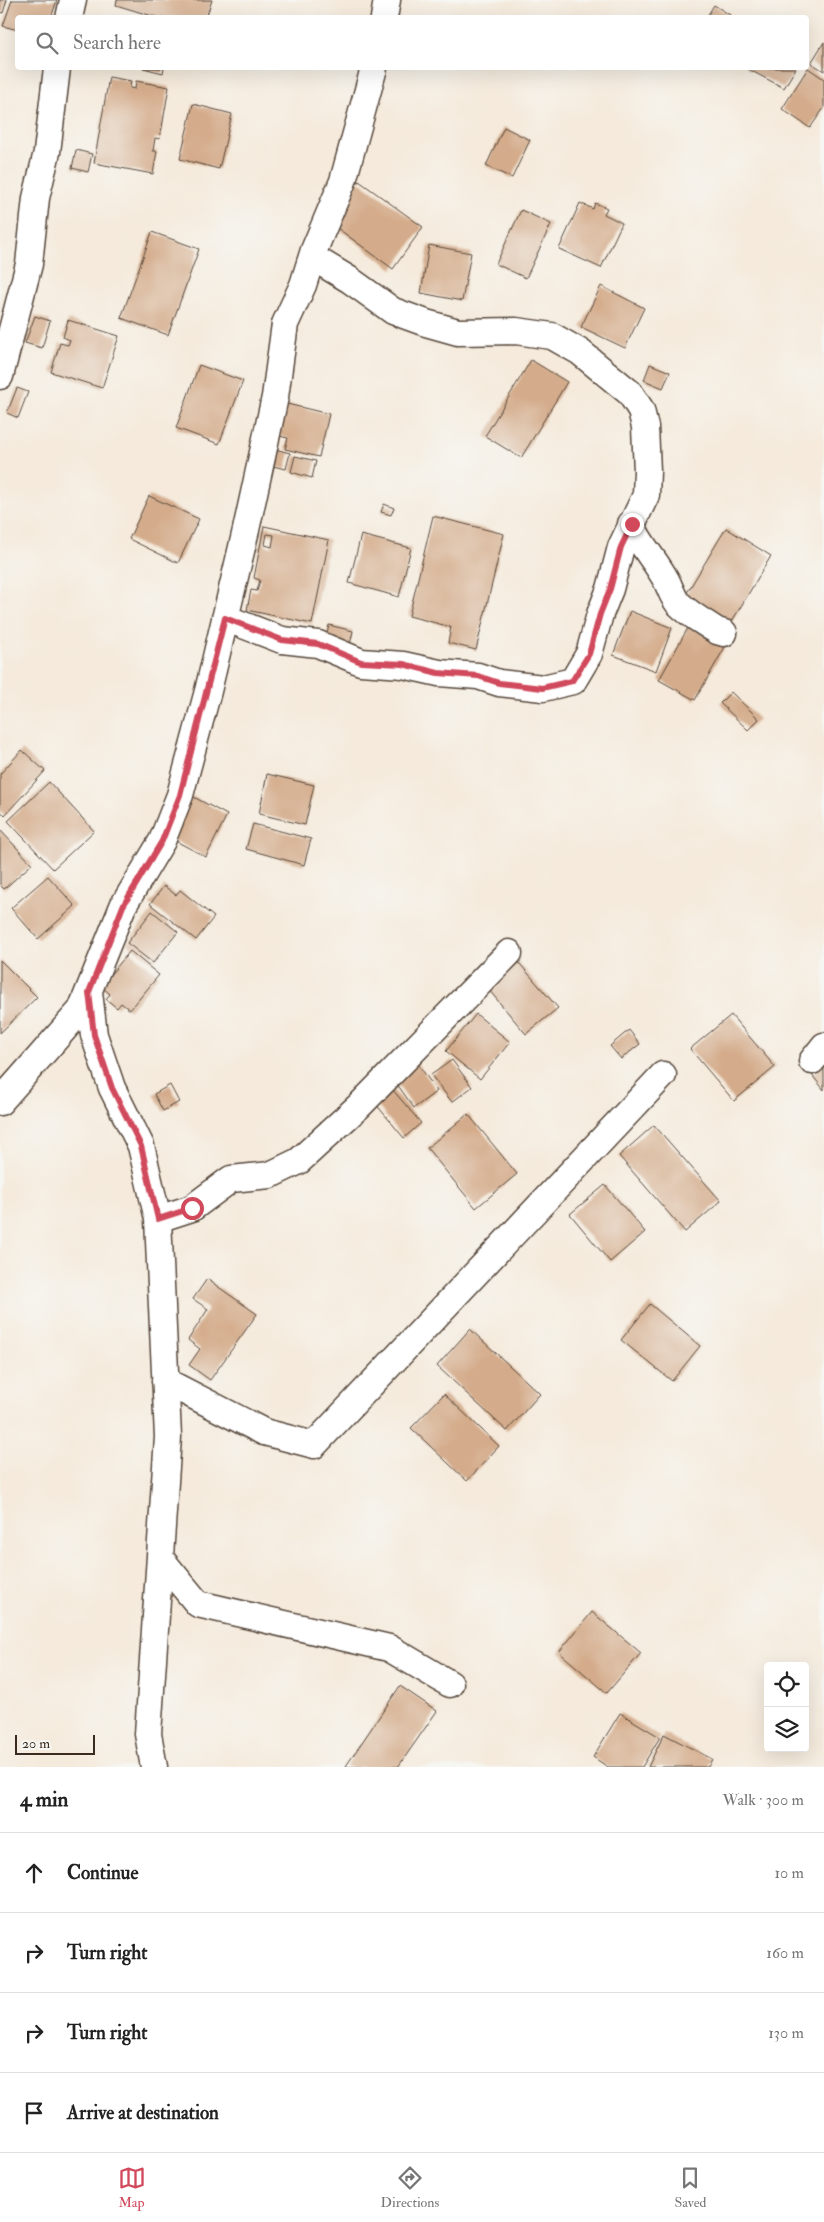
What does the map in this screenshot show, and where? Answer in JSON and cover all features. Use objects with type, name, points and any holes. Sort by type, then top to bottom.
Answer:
[{"type":"street","points":[[70,15],[73,0]]},
{"type":"street","points":[[384,15],[387,0]]},
{"type":"street","points":[[0,376],[29,264],[36,198],[47,152],[57,70]]},
{"type":"street","points":[[0,1102],[81,1010],[123,906],[162,841],[180,795],[225,618],[275,397],[285,324],[303,285],[312,257],[343,181],[373,70]]},
{"type":"street","points":[[225,618],[282,640],[318,644],[361,662],[403,664],[438,673],[478,676],[499,683],[542,688],[572,681],[589,654],[621,547],[646,495],[645,427],[641,410],[630,393],[580,352],[552,336],[516,330],[458,332],[426,323],[393,311],[350,280],[312,257]]},
{"type":"street","points":[[632,524],[638,538],[666,579],[677,603],[717,631],[724,633]]},
{"type":"street","points":[[158,1219],[192,1208],[231,1179],[270,1175],[299,1161],[360,1105],[509,953]]},
{"type":"street","points":[[89,992],[94,1035],[112,1088],[141,1146],[158,1219],[168,1437],[148,1734],[154,1767]]},
{"type":"street","points":[[165,1381],[264,1432],[314,1445],[663,1075]]},
{"type":"street","points":[[160,1558],[198,1604],[389,1648],[450,1684]]},
{"type":"building","points":[[0,0],[7,0],[3,13],[0,12]]},
{"type":"building","points":[[12,0],[57,0],[52,15],[15,15],[15,29],[3,26]]},
{"type":"building","points":[[117,0],[212,0],[207,15],[149,15],[116,5]]},
{"type":"building","points":[[714,5],[730,15],[708,15]]},
{"type":"building","points":[[824,42],[824,71],[811,63]]},
{"type":"building","points":[[809,69],[824,79],[824,108],[810,128],[782,109],[807,70]]},
{"type":"building","points":[[151,70],[164,70],[163,73]]},
{"type":"building","points":[[750,70],[795,70],[784,88]]},
{"type":"building","points":[[109,77],[131,81],[130,88],[135,89],[136,81],[169,87],[160,139],[155,138],[153,151],[157,151],[153,174],[94,163]]},
{"type":"building","points":[[193,104],[232,114],[219,169],[180,159]]},
{"type":"building","points":[[504,127],[530,140],[512,178],[486,166]]},
{"type":"building","points":[[76,150],[92,154],[88,172],[72,168]]},
{"type":"building","points":[[359,181],[423,227],[393,269],[329,222]]},
{"type":"building","points":[[580,203],[593,209],[595,203],[607,208],[604,214],[622,223],[601,268],[559,249]]},
{"type":"building","points":[[521,210],[551,224],[526,278],[496,264]]},
{"type":"building","points":[[152,232],[199,249],[168,335],[121,318]]},
{"type":"building","points":[[429,245],[471,253],[462,301],[421,293]]},
{"type":"building","points":[[601,286],[644,308],[625,348],[581,327]]},
{"type":"building","points":[[35,316],[50,321],[42,348],[25,343]]},
{"type":"building","points":[[68,320],[119,336],[102,388],[51,372],[60,343],[68,345],[70,340],[63,337]]},
{"type":"building","points":[[531,360],[567,382],[521,458],[485,436]]},
{"type":"building","points":[[650,364],[670,372],[663,388],[644,380]]},
{"type":"building","points":[[199,365],[243,381],[219,444],[176,428]]},
{"type":"building","points":[[17,388],[28,392],[18,418],[7,413]]},
{"type":"building","points":[[287,404],[329,414],[319,457],[285,449],[288,438],[279,436]]},
{"type":"building","points":[[267,447],[290,453],[286,469],[264,464]]},
{"type":"building","points":[[295,456],[316,461],[312,478],[291,472]]},
{"type":"building","points":[[149,496],[199,519],[178,563],[129,539]]},
{"type":"building","points":[[384,504],[394,508],[391,515],[381,512]]},
{"type":"building","points":[[433,516],[504,534],[476,650],[448,643],[451,627],[409,616]]},
{"type":"building","points":[[264,526],[329,540],[312,624],[247,610],[251,590],[257,591],[260,580],[254,578]],"holes":[[[267,534],[274,535],[272,547],[265,545]]]},
{"type":"building","points":[[726,528],[771,556],[728,628],[682,601]]},
{"type":"building","points":[[361,535],[411,548],[399,597],[349,583]]},
{"type":"building","points":[[630,611],[672,628],[656,671],[613,655]]},
{"type":"building","points":[[329,625],[353,631],[349,649],[325,643]]},
{"type":"building","points":[[689,626],[725,647],[695,700],[659,680]]},
{"type":"building","points":[[731,692],[759,719],[748,730],[720,703]]},
{"type":"building","points":[[22,750],[45,771],[5,815],[0,811],[0,774]]},
{"type":"building","points":[[267,774],[314,785],[305,825],[259,814]]},
{"type":"building","points":[[49,782],[94,831],[53,869],[8,821]]},
{"type":"building","points":[[192,796],[227,815],[206,857],[170,838]]},
{"type":"building","points":[[253,824],[311,839],[304,865],[246,849]]},
{"type":"building","points":[[0,830],[32,864],[4,889],[0,885]]},
{"type":"building","points":[[48,876],[75,906],[38,939],[11,908]]},
{"type":"building","points":[[164,886],[176,895],[180,890],[214,917],[196,940],[150,904]]},
{"type":"building","points":[[152,911],[178,932],[153,963],[127,943]]},
{"type":"building","points":[[130,951],[159,975],[130,1010],[121,1003],[117,1008],[106,999],[110,994],[101,986]]},
{"type":"building","points":[[514,957],[558,1008],[526,1034],[483,983]]},
{"type":"building","points":[[0,960],[37,997],[0,1033]]},
{"type":"building","points":[[476,1014],[510,1042],[480,1079],[446,1051]]},
{"type":"building","points":[[731,1015],[775,1067],[734,1101],[690,1049]]},
{"type":"building","points":[[629,1030],[640,1044],[621,1059],[610,1046]]},
{"type":"building","points":[[415,1060],[437,1091],[414,1108],[392,1077]]},
{"type":"building","points":[[452,1060],[472,1087],[452,1102],[431,1075]]},
{"type":"building","points":[[824,1064],[824,1090],[812,1075]]},
{"type":"building","points":[[170,1085],[179,1102],[163,1111],[154,1094]]},
{"type":"building","points":[[392,1089],[421,1123],[404,1138],[375,1103]]},
{"type":"building","points":[[468,1114],[517,1174],[476,1208],[427,1148]]},
{"type":"building","points":[[654,1125],[721,1201],[685,1232],[619,1156]]},
{"type":"building","points":[[605,1185],[645,1232],[610,1262],[570,1214]]},
{"type":"building","points":[[207,1279],[257,1314],[210,1380],[189,1365],[200,1349],[188,1340],[208,1309],[193,1299]]},
{"type":"building","points":[[650,1304],[700,1346],[672,1381],[621,1340]]},
{"type":"building","points":[[470,1329],[540,1394],[507,1431],[437,1366]]},
{"type":"building","points":[[444,1394],[499,1446],[467,1481],[411,1428]]},
{"type":"building","points":[[592,1612],[641,1653],[607,1693],[559,1652]]},
{"type":"building","points":[[400,1686],[437,1711],[398,1767],[346,1766]]},
{"type":"building","points":[[620,1713],[660,1737],[642,1767],[608,1767],[593,1757]]},
{"type":"building","points":[[664,1734],[712,1759],[708,1767],[648,1767]]},
{"type":"route","points":[[192,1208],[158,1219],[141,1146],[112,1088],[94,1035],[89,992],[123,906],[162,841],[180,795],[208,691],[225,618],[282,640],[318,644],[361,662],[403,664],[438,673],[478,676],[499,683],[542,688],[572,681],[589,654],[621,547],[632,524]]}]
